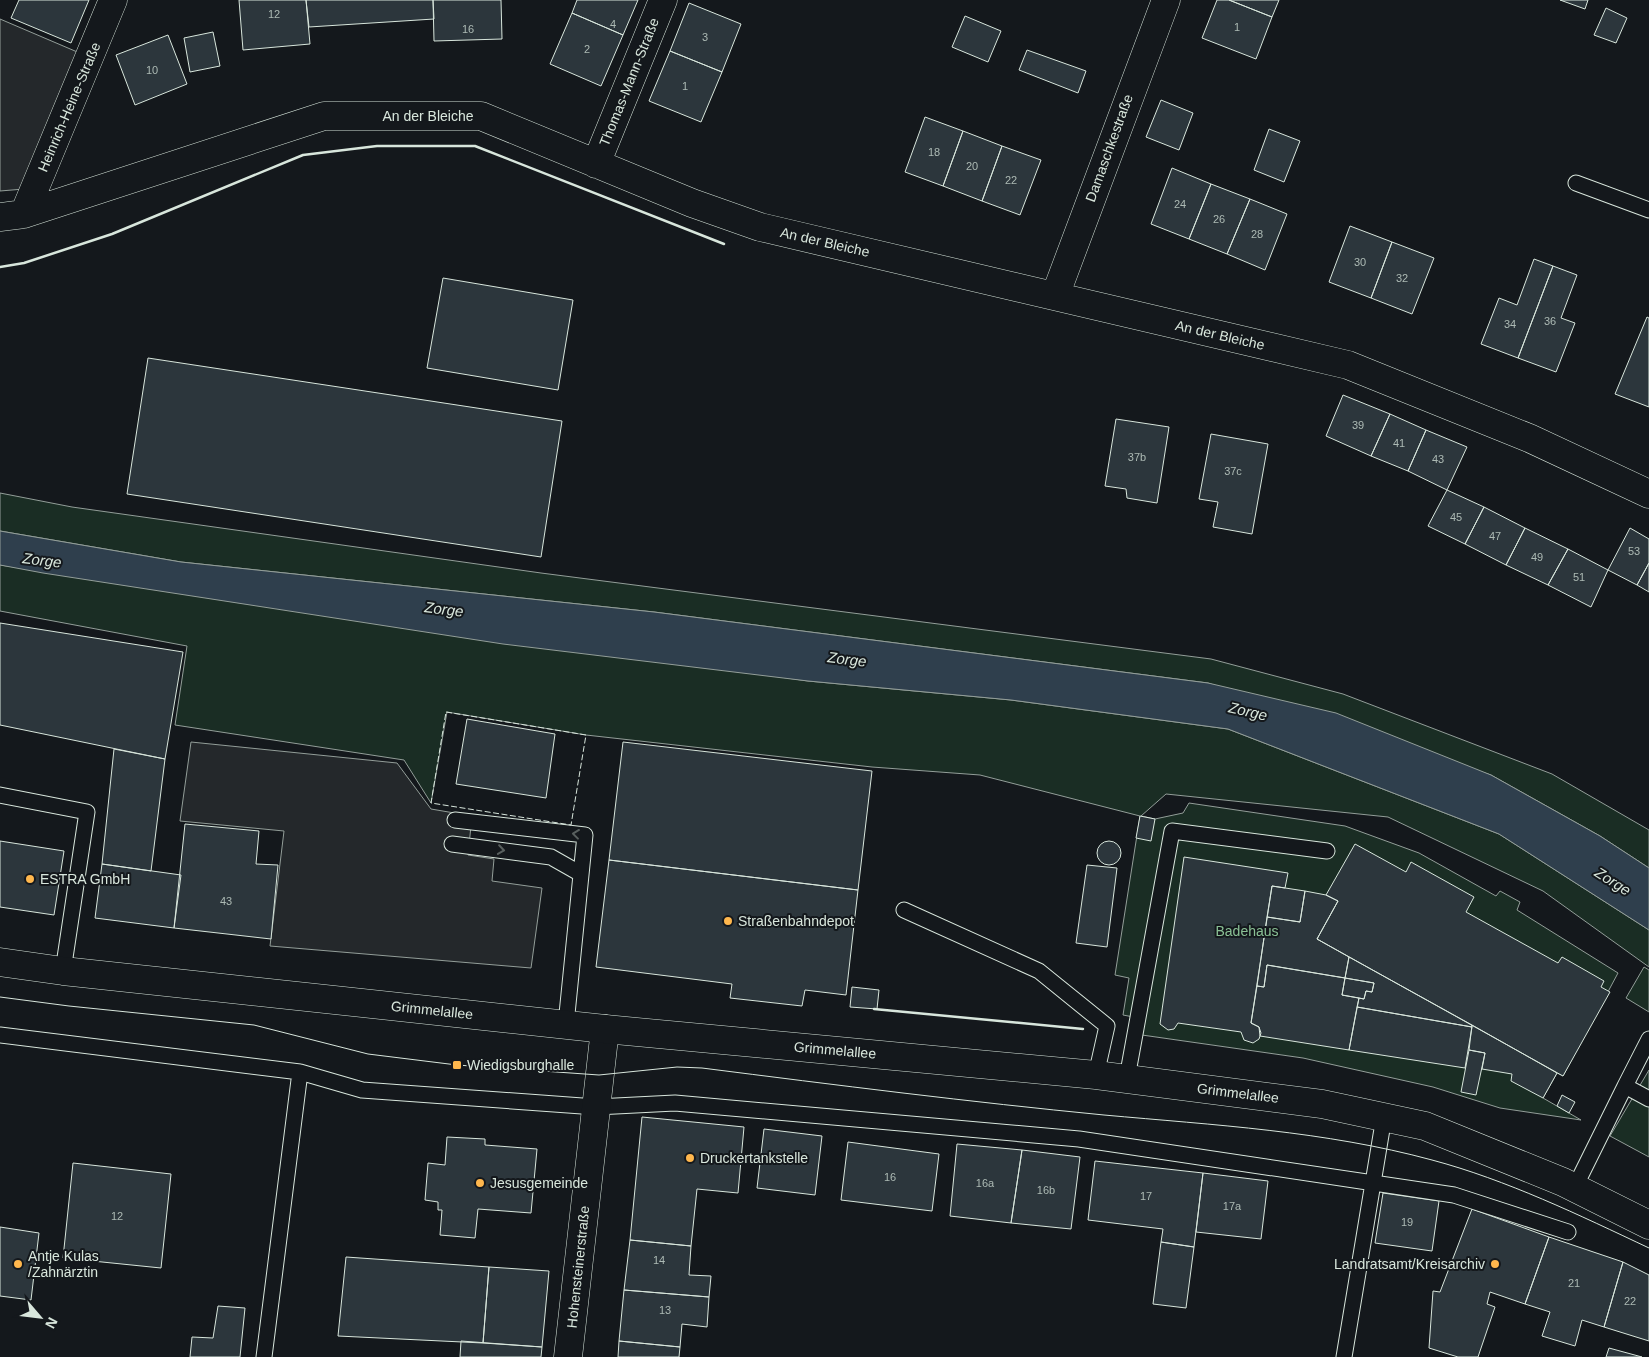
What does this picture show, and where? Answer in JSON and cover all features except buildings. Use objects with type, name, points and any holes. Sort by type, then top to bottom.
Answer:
[{"type":"street","name":"Heinrich-Heine-Straße","points":[[12,215],[113,0]]},
{"type":"street","name":"Thomas-Mann-Straße","points":[[596,164],[662,0]]},
{"type":"street","name":"Damaschkestraße","points":[[1055,296],[1166,0]]},
{"type":"street","name":"An der Bleiche","points":[[12,215],[324,116],[481,116],[692,203],[760,227],[1348,365],[1529,438],[1649,494]]},
{"type":"street","name":"Grimmelallee","points":[[0,962],[63,971],[605,1029],[1096,1074],[1322,1104],[1425,1126],[1575,1188],[1649,1225]]},
{"type":"street","name":"Hohensteinerstraße","points":[[568,1357],[605,1029]]},
{"type":"lane","points":[[1576,183],[1649,210]]},
{"type":"lane","points":[[0,795],[87,812],[63,971]]},
{"type":"lane","points":[[455,820],[585,835],[566,1024]]},
{"type":"lane","points":[[1127,1078],[1172,831],[1327,851]]},
{"type":"lane","points":[[452,844],[551,857],[581,874]]},
{"type":"lane","points":[[904,910],[1039,971],[1106,1026],[1096,1074]]},
{"type":"lane","points":[[0,1035],[300,1072],[362,1090],[596,1106],[675,1103],[1079,1139],[1454,1195],[1568,1232]]},
{"type":"lane","points":[[1575,1188],[1649,1039]]},
{"type":"lane","points":[[264,1357],[300,1072]]},
{"type":"lane","points":[[1625,1086],[1649,1099]]},
{"type":"lane","points":[[1344,1357],[1371,1182],[1384,1117]]},
{"type":"green space","points":[[0,493],[72,507],[541,573],[1211,659],[1343,694],[1552,774],[1649,830],[1649,868],[1600,836],[1491,775],[1208,683],[654,612],[181,562],[0,531]]},
{"type":"green space","name":"Badehaus","points":[[0,565],[808,681],[1011,700],[1228,729],[1499,834],[1649,930],[1649,967],[1543,891],[1388,817],[1166,794],[1141,816],[1155,819],[1183,813],[1189,803],[1345,826],[1419,853],[1496,896],[1500,891],[1520,902],[1517,910],[1618,973],[1563,1076],[1557,1073],[1543,1098],[1581,1120],[1500,1108],[1433,1087],[1303,1058],[1142,1035],[1144,1019],[1123,1015],[1129,978],[1115,975],[1140,816],[980,775],[872,767],[586,735],[447,712],[431,803],[404,760],[175,725],[187,646],[0,611]]},
{"type":"green space","points":[[1644,967],[1649,970],[1649,1012],[1626,998]]},
{"type":"green space","points":[[1649,1070],[1649,1157],[1610,1136]]},
{"type":"shaded area","points":[[0,19],[82,54],[24,189],[0,191]]},
{"type":"shaded area","points":[[191,742],[397,763],[431,809],[472,816],[468,855],[494,859],[492,881],[542,888],[531,968],[270,946],[284,831],[180,821]]},
{"type":"water","name":"Zorge","points":[[0,531],[181,562],[654,612],[1208,683],[1336,713],[1491,775],[1600,836],[1649,868],[1649,930],[1499,834],[1228,729],[1011,700],[808,681],[503,644],[43,573],[0,565]]},
{"type":"tram line","points":[[0,997],[254,1025],[368,1054],[457,1065],[599,1075],[677,1067],[702,1068],[1004,1105],[1269,1130],[1351,1142],[1392,1150],[1460,1168],[1542,1199],[1649,1248]]},
{"type":"fence","points":[[446,712],[586,735],[571,825],[431,803],[446,712]]},
{"type":"wall","points":[[0,267],[24,263],[112,234],[303,155],[377,146],[475,146],[724,244]]},
{"type":"wall","points":[[874,1009],[1083,1029]]},
{"type":"place","name":"ESTRA GmbH","points":[[30,879]]},
{"type":"place","name":"Straßenbahndepot","points":[[728,921]]},
{"type":"place","name":"Wiedigsburghalle","points":[[457,1065]]},
{"type":"place","name":"Druckertankstelle","points":[[690,1158]]},
{"type":"place","name":"Jesusgemeinde","points":[[480,1183]]},
{"type":"place","name":"Antje Kulas /Zahnärztin","points":[[18,1264]]},
{"type":"place","name":"Landratsamt/Kreisarchiv","points":[[1495,1264]]}]
